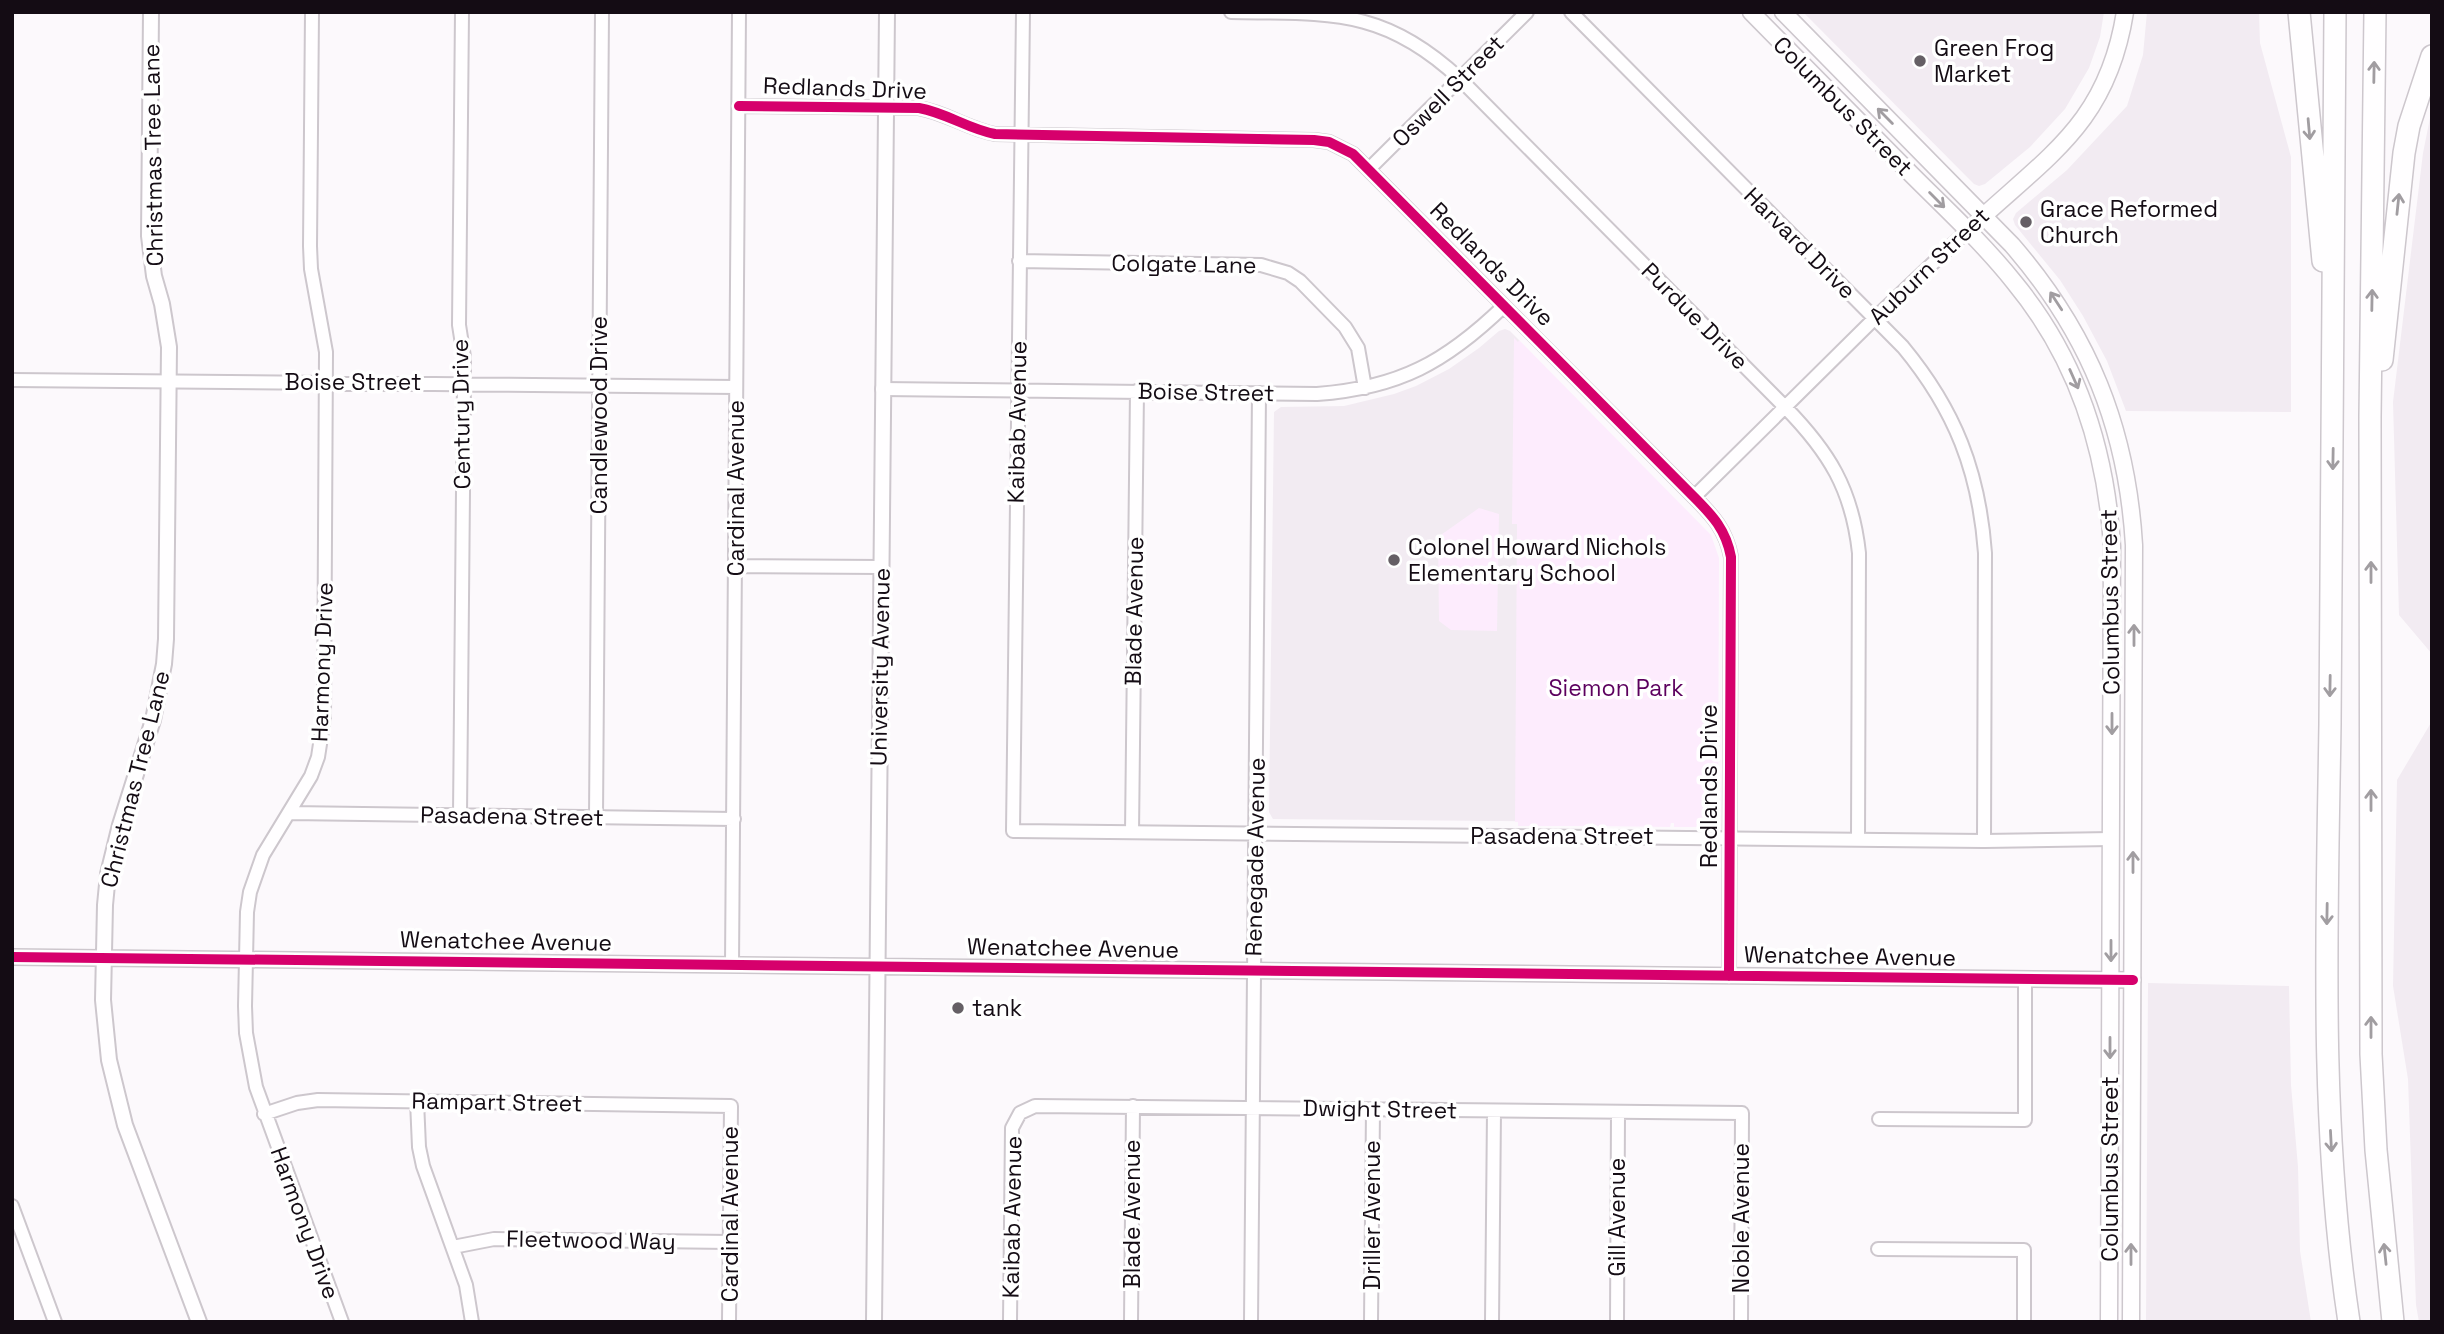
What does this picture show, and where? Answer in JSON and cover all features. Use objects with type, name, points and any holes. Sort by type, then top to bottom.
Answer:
[{"type":"highway","points":[[2299,12],[2317,215],[2334,348]]},
{"type":"highway","points":[[2334,12],[2334,348],[2326,1022],[2333,1171],[2349,1322]]},
{"type":"highway","points":[[2375,12],[2370,417],[2371,1054],[2375,1150],[2393,1322]]},
{"type":"highway","points":[[2370,417],[2384,350],[2409,126],[2432,56]]},
{"type":"main road","name":"Columbus Street","points":[[1751,12],[2016,283],[2055,340],[2081,396],[2100,454],[2109,502],[2112,546],[2109,1322]]},
{"type":"main road","name":"Columbus Street","points":[[1783,12],[2033,269],[2074,329],[2109,408],[2128,481],[2134,545],[2131,1322]]},
{"type":"main road","name":"Auburn Street","points":[[1968,231],[2053,155],[2085,118],[2108,76],[2122,34],[2125,12]]},
{"type":"street","name":"Christmas Tree Lane","points":[[151,12],[149,236],[154,276],[167,325],[169,381],[164,664],[153,720],[113,849],[105,905],[105,1030],[117,1096],[199,1322]]},
{"type":"street","name":"Harmony Drive","points":[[312,12],[310,246],[315,290],[324,331],[327,382],[324,718],[320,748],[311,776],[263,855],[252,884],[247,912],[245,959],[246,1034],[264,1114],[342,1322]]},
{"type":"street","name":"Century Drive","points":[[460,815],[464,383],[464,357],[459,326],[462,12]]},
{"type":"street","name":"Candlewood Drive","points":[[596,817],[602,12]]},
{"type":"street","name":"Cardinal Avenue","points":[[733,965],[739,12]]},
{"type":"street","name":"University Avenue","points":[[874,1322],[887,12]]},
{"type":"street","name":"Kaibab Avenue","points":[[1013,831],[1023,12]]},
{"type":"street","name":"Purdue Drive","points":[[1231,12],[1316,14],[1361,20],[1399,34],[1421,46],[1460,79],[1809,431],[1833,464],[1844,486],[1857,533],[1858,839]]},
{"type":"street","name":"Oswell Street","points":[[1369,169],[1527,12]]},
{"type":"street","name":"Harvard Drive","points":[[1571,12],[1903,347],[1937,392],[1962,443],[1978,497],[1985,553],[1984,841]]},
{"type":"street","name":"Redlands Drive","points":[[738,106],[934,111],[982,132],[1021,135],[1314,140],[1342,147],[1369,169],[1695,497],[1724,531],[1731,557],[1729,976]]},
{"type":"street","name":"Auburn Street","points":[[1695,497],[1875,318],[1968,231]]},
{"type":"street","name":"Colgate Lane","points":[[1019,261],[1274,267],[1300,281],[1352,336],[1362,361],[1365,388]]},
{"type":"street","name":"Boise Street","points":[[882,389],[1317,394],[1365,388],[1401,377],[1441,358],[1480,329],[1504,306]]},
{"type":"street","name":"Boise Street","points":[[12,380],[736,387]]},
{"type":"street","name":"Blade Avenue","points":[[1132,832],[1137,391]]},
{"type":"street","name":"Renegade Avenue","points":[[1251,1322],[1259,393]]},
{"type":"street","points":[[735,566],[881,567]]},
{"type":"street","name":"Pasadena Street","points":[[290,813],[733,819]]},
{"type":"street","name":"Pasadena Street","points":[[1013,831],[1984,841],[2111,839]]},
{"type":"street","name":"Wenatchee Avenue","points":[[12,957],[2133,980]]},
{"type":"street","points":[[1879,1119],[2025,1120],[2025,979]]},
{"type":"street","name":"Rampart Street","points":[[264,1114],[297,1103],[318,1100],[731,1105]]},
{"type":"street","points":[[418,1101],[418,1137],[423,1166],[466,1285],[472,1322]]},
{"type":"street","name":"Cardinal Avenue","points":[[729,1322],[731,1105]]},
{"type":"street","name":"Dwight Street","points":[[1020,1114],[1035,1106],[1742,1113]]},
{"type":"street","name":"Blade Avenue","points":[[1131,1322],[1132,1106]]},
{"type":"street","name":"Driller Avenue","points":[[1371,1322],[1373,1109]]},
{"type":"street","points":[[1492,1322],[1494,1111]]},
{"type":"street","name":"Gill Avenue","points":[[1617,1322],[1618,1112]]},
{"type":"street","name":"Noble Avenue","points":[[1741,1322],[1742,1113]]},
{"type":"street","name":"Kaibab Avenue","points":[[1010,1322],[1012,1128],[1020,1114]]},
{"type":"street","points":[[12,1206],[55,1322]]},
{"type":"street","name":"Fleetwood Way","points":[[453,1247],[494,1239],[730,1242]]},
{"type":"street","points":[[1878,1249],[2024,1250],[2024,1322]]},
{"type":"shaded area","points":[[1803,12],[2104,12],[2100,37],[2089,68],[2065,109],[2030,147],[1979,186]]},
{"type":"shaded area","points":[[2147,12],[2259,12],[2260,43],[2291,157],[2291,412],[2126,411],[2107,361],[2083,316],[2060,280],[2015,225],[2013,219],[2016,213],[2067,170],[2127,106],[2143,55]]},
{"type":"shaded area","points":[[2432,108],[2432,654],[2399,615],[2393,402],[2423,153]]},
{"type":"shaded area","name":"Colonel Howard Nichols Elementary School","points":[[1505,329],[1519,340],[1707,823],[1273,819],[1269,812],[1274,412],[1281,407],[1344,406],[1394,394],[1449,369]]},
{"type":"shaded area","points":[[2432,721],[2432,1322],[2419,1322],[2416,1305],[2408,1079],[2393,986],[2397,780]]},
{"type":"shaded area","points":[[2148,983],[2289,986],[2291,1085],[2298,1167],[2300,1251],[2311,1322],[2146,1322]]},
{"type":"green space","name":"Siemon Park","points":[[1514,338],[1518,342],[1519,340],[1711,535],[1719,558],[1718,819],[1711,827],[1674,827],[1674,823],[1671,823],[1670,827],[1594,826],[1592,822],[1592,826],[1518,826],[1518,822],[1515,822],[1517,524],[1512,524]]},
{"type":"green space","points":[[1479,508],[1499,514],[1497,631],[1451,630],[1439,621],[1438,537]]},
{"type":"cycle path","points":[[739,106],[919,108],[995,134],[1314,140],[1329,142],[1353,154],[1701,504],[1713,517],[1726,539],[1731,557],[1729,976]]},
{"type":"cycle path","points":[[12,957],[2133,980]]},
{"type":"place","name":"Green Frog Market","points":[[1920,61]]},
{"type":"place","name":"Grace Reformed Church","points":[[2026,222]]},
{"type":"place","name":"Colonel Howard Nichols Elementary School","points":[[1394,560]]},
{"type":"place","name":"tank","points":[[958,1008]]}]
